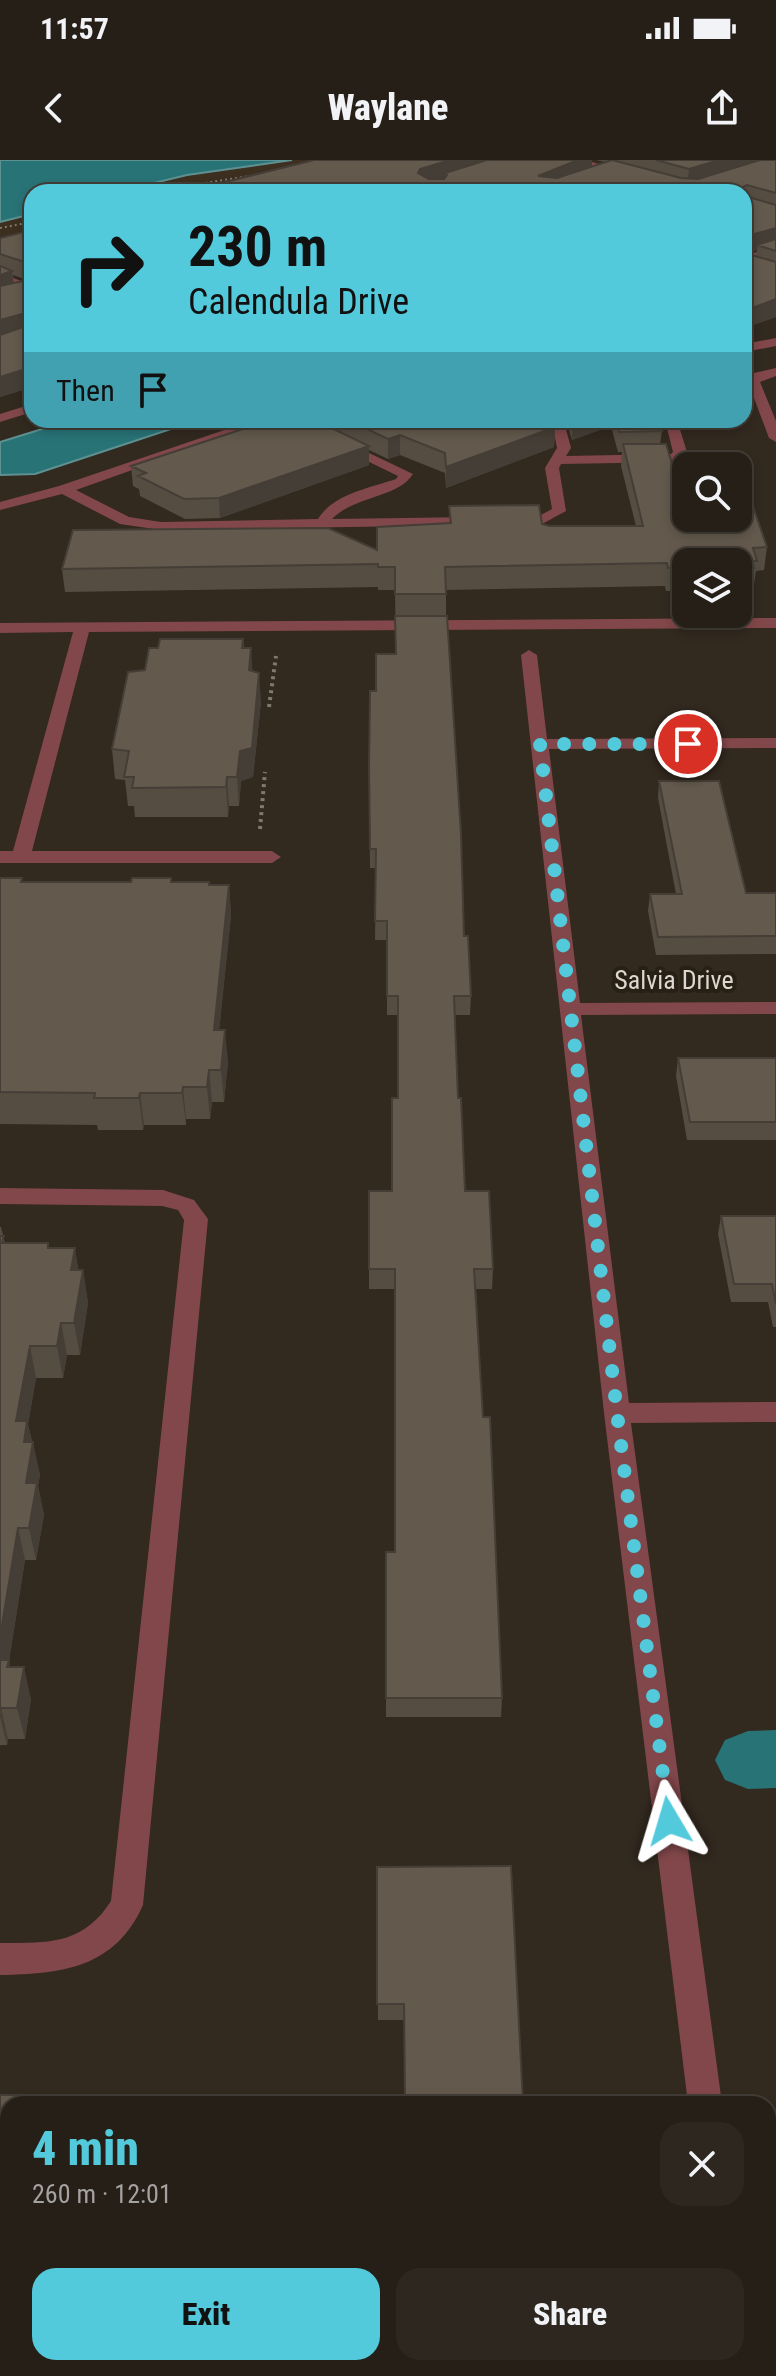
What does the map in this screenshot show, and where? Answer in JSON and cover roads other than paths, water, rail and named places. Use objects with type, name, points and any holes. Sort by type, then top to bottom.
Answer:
[{"type":"street","points":[[574,160],[661,184]]},
{"type":"street","points":[[585,179],[611,170]]},
{"type":"street","points":[[752,263],[776,249]]},
{"type":"street","points":[[0,276],[24,286]]},
{"type":"street","points":[[11,297],[24,293]]},
{"type":"street","points":[[752,346],[776,342]]},
{"type":"street","points":[[776,372],[758,376],[754,382],[776,438]]},
{"type":"street","points":[[0,418],[24,410]]},
{"type":"street","points":[[0,506],[64,489],[243,428]]},
{"type":"street","points":[[307,428],[406,474],[401,482],[335,507],[323,522]]},
{"type":"street","points":[[64,489],[125,521],[141,524],[203,527],[551,518],[559,511],[552,472],[564,448],[558,428]]},
{"type":"street","points":[[556,460],[675,458],[680,452],[673,428]]},
{"type":"street","points":[[0,628],[776,623]]},
{"type":"street","points":[[21,857],[82,628]]},
{"type":"street","points":[[529,655],[617,1413],[704,2096]]},
{"type":"street","points":[[540,744],[776,743]]},
{"type":"street","points":[[0,857],[265,857]]},
{"type":"street","name":"Salvia Drive","points":[[572,1009],[776,1008]]},
{"type":"street","points":[[0,1196],[163,1198],[186,1205],[196,1219],[127,1905],[117,1923],[102,1939],[81,1951],[59,1957],[0,1959]]},
{"type":"street","points":[[617,1413],[776,1412]]},
{"type":"water","points":[[0,160],[292,160],[187,175],[150,184],[24,184],[24,216],[0,222]]},
{"type":"water","points":[[45,428],[174,428],[35,474],[0,475],[0,442]]},
{"type":"waterway","points":[[748,1760],[776,1759]]}]
